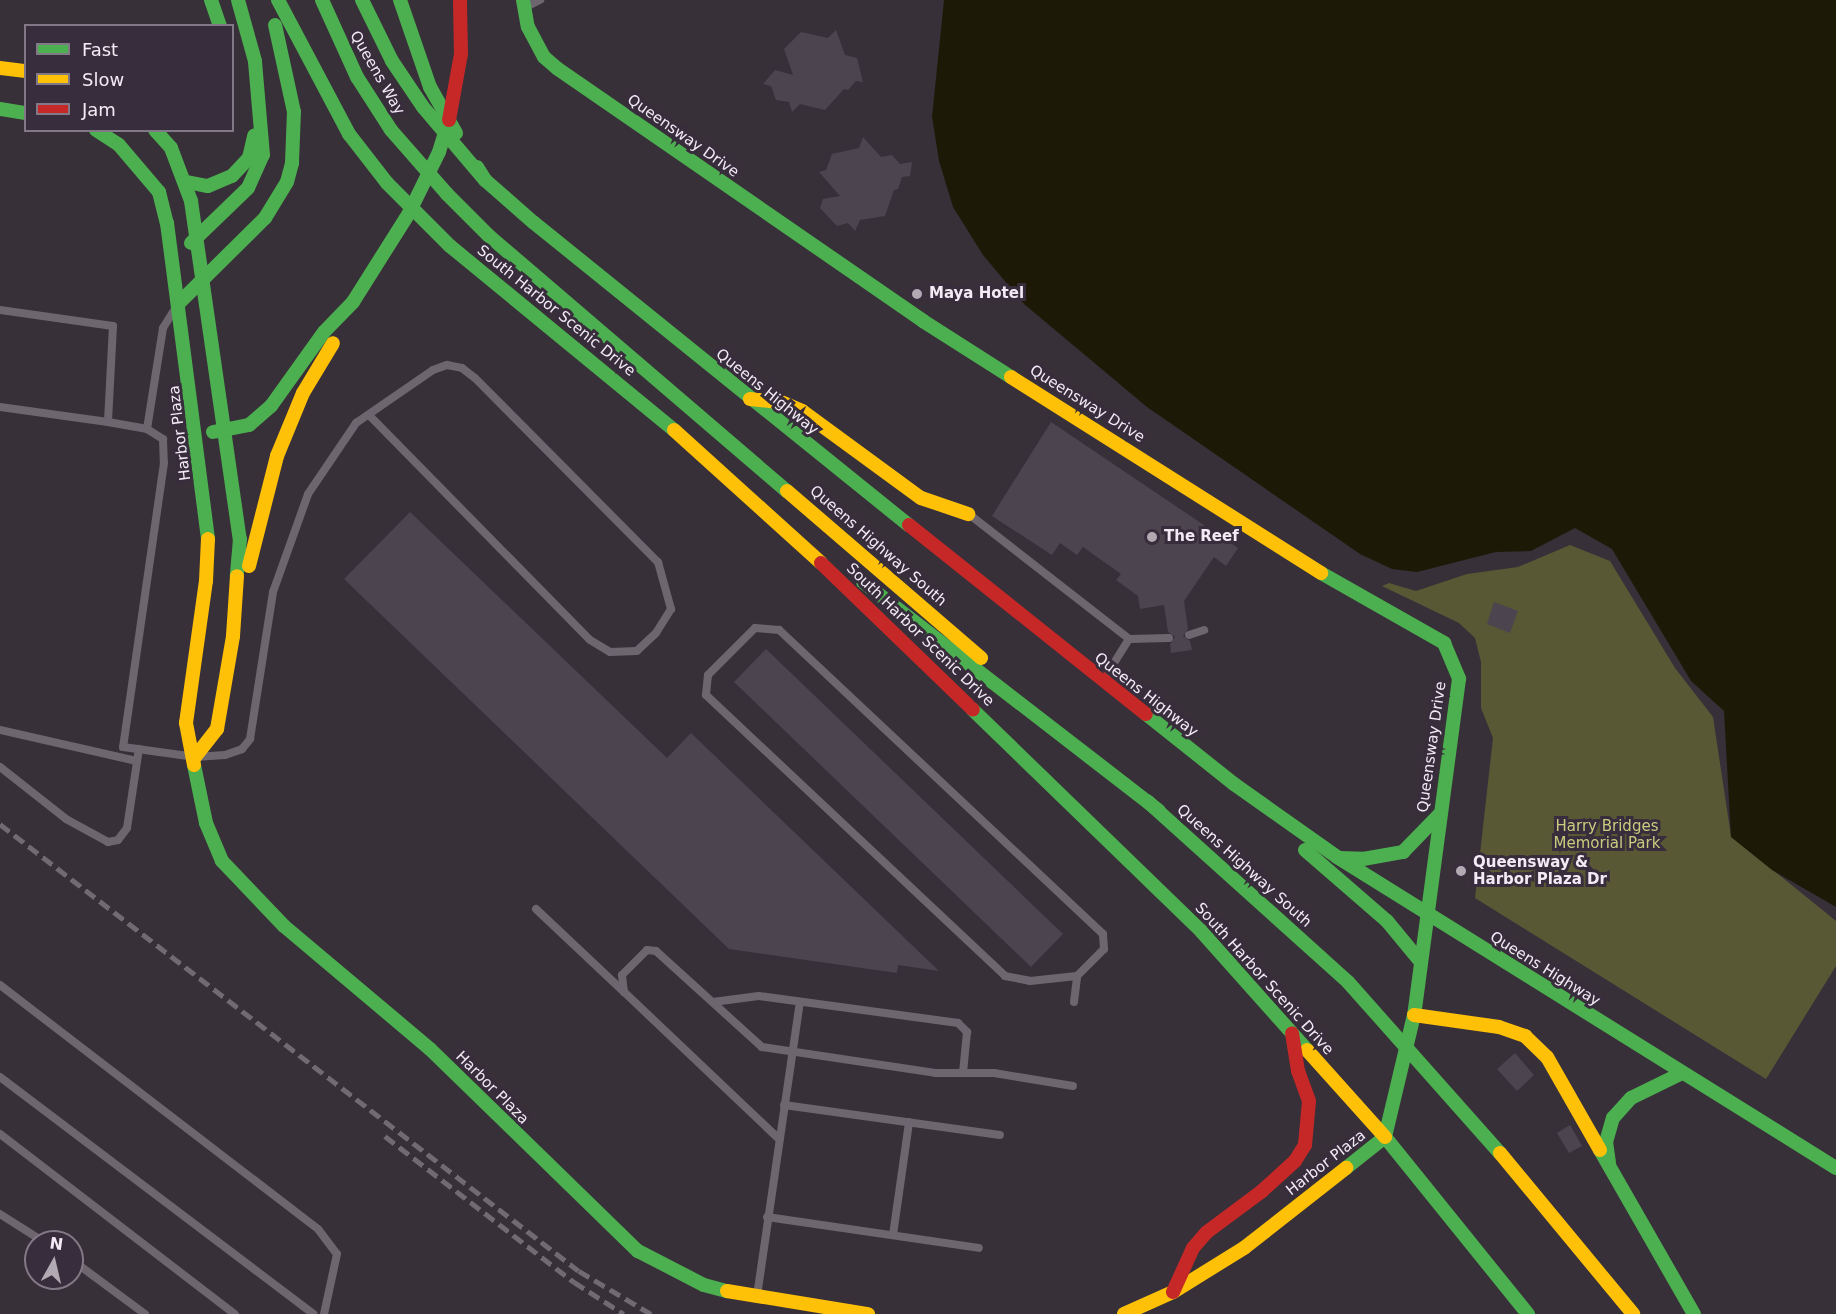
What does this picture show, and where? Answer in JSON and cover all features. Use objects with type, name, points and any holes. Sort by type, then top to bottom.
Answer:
[{"type":"main road","points":[[212,0],[219,24]]},
{"type":"main road","points":[[173,263],[198,235],[236,202],[259,170],[264,132],[255,61],[238,0]]},
{"type":"main road","points":[[179,303],[265,218],[280,198],[292,163],[292,95],[283,46],[266,0]]},
{"type":"main road","name":"South Harbor Scenic Drive","points":[[278,0],[349,134],[387,183],[450,246],[727,475],[1202,931],[1385,1137],[1528,1314]]},
{"type":"main road","name":"Queens Way","points":[[322,0],[340,48],[391,130]]},
{"type":"main road","points":[[362,0],[392,61],[423,107],[485,180]]},
{"type":"main road","points":[[399,0],[430,87],[485,180]]},
{"type":"main road","points":[[195,757],[217,729],[233,636],[277,456],[303,393],[351,304],[409,213],[439,152],[456,85],[463,28],[460,0]]},
{"type":"main road","name":"Queensway Drive","points":[[524,4],[528,27],[544,57],[568,76],[923,321],[1368,603],[1427,631],[1444,643],[1453,657],[1459,679],[1427,914]]},
{"type":"main road","points":[[0,68],[24,71]]},
{"type":"main road","points":[[187,182],[208,186],[221,183],[240,169],[249,158],[254,138],[259,92]]},
{"type":"main road","points":[[0,109],[24,113]]},
{"type":"main road","name":"Queens Highway South","points":[[391,130],[488,235],[1159,811],[1348,982],[1471,1118],[1633,1314]]},
{"type":"main road","name":"Harbor Plaza","points":[[99,132],[126,152],[159,192],[173,263],[198,433],[208,530],[206,581],[186,723],[195,757],[206,823],[222,861],[246,890],[430,1049],[638,1251],[704,1285],[756,1298],[868,1314]]},
{"type":"main road","points":[[157,132],[171,148],[187,182],[205,275],[240,539],[233,636]]},
{"type":"main road","name":"Queens Highway","points":[[485,180],[750,399],[1102,682],[1337,857],[1836,1168]]},
{"type":"main road","points":[[198,433],[227,431],[249,425],[272,406],[324,332],[351,304]]},
{"type":"main road","points":[[750,399],[781,402],[802,411],[921,498],[968,514]]},
{"type":"main road","points":[[727,475],[1159,811]]},
{"type":"main road","points":[[1164,730],[1387,921],[1420,961]]},
{"type":"main road","points":[[1337,857],[1363,859],[1403,852],[1440,814]]},
{"type":"main road","name":"Harbor Plaza","points":[[1124,1314],[1173,1292],[1244,1248],[1385,1137],[1414,1015],[1427,914]]},
{"type":"main road","points":[[1414,1015],[1499,1027],[1525,1036],[1547,1057],[1694,1314]]},
{"type":"main road","points":[[1173,1292],[1193,1248],[1207,1232],[1262,1191],[1295,1161],[1305,1145],[1309,1101],[1294,1056],[1292,1033]]},
{"type":"main road","points":[[1609,1164],[1606,1143],[1613,1118],[1631,1098],[1682,1073]]},
{"type":"lane","points":[[524,4],[540,0]]},
{"type":"lane","points":[[147,429],[163,328],[179,303]]},
{"type":"lane","points":[[0,310],[113,326],[108,422]]},
{"type":"lane","points":[[0,407],[147,429],[163,439],[164,463],[123,747],[195,757],[225,755],[242,749],[250,739],[273,592],[308,494],[338,444],[356,423],[370,417],[433,370],[447,365],[462,368],[658,562],[671,609],[656,633],[637,651],[610,652],[590,640],[370,417]]},
{"type":"lane","points":[[968,514],[1129,639],[1169,638]]},
{"type":"lane","points":[[1074,1002],[1077,976],[1104,949],[1103,934],[779,630],[755,628],[708,675],[706,695],[1005,976],[1030,981],[1077,976]]},
{"type":"lane","points":[[1190,635],[1204,630]]},
{"type":"lane","points":[[1102,682],[1129,639]]},
{"type":"lane","points":[[0,730],[137,761]]},
{"type":"lane","points":[[0,767],[66,819],[108,842],[118,840],[127,828],[139,749]]},
{"type":"lane","points":[[536,909],[779,1139]]},
{"type":"lane","points":[[624,992],[622,975],[647,950],[656,951],[762,1047],[936,1073],[993,1073],[1072,1086]]},
{"type":"lane","points":[[0,985],[318,1229],[338,1254],[324,1314]]},
{"type":"lane","points":[[713,1002],[759,996],[958,1023],[967,1032],[963,1073]]},
{"type":"lane","points":[[756,1298],[800,1002]]},
{"type":"lane","points":[[0,1077],[313,1314]]},
{"type":"lane","points":[[784,1104],[1000,1135]]},
{"type":"lane","points":[[893,1235],[909,1122]]},
{"type":"lane","points":[[0,1134],[235,1314]]},
{"type":"lane","points":[[0,1214],[25,1230]]},
{"type":"lane","points":[[767,1217],[980,1248]]},
{"type":"lane","points":[[84,1269],[145,1314]]},
{"type":"green space","name":"Harry Bridges Memorial Park","points":[[1570,545],[1610,561],[1675,668],[1713,717],[1731,836],[1836,921],[1836,966],[1766,1079],[1475,898],[1493,738],[1481,708],[1481,662],[1475,638],[1459,623],[1382,586],[1389,583],[1416,591],[1467,574],[1518,567]]},
{"type":"shaded area","points":[[944,0],[1836,0],[1836,907],[1772,870],[1731,837],[1724,711],[1691,681],[1612,549],[1575,528],[1531,551],[1496,552],[1417,572],[1392,569],[1360,554],[1147,407],[1024,304],[983,255],[953,207],[939,161],[932,117]]},
{"type":"building","points":[[836,30],[845,55],[857,58],[863,82],[856,81],[848,90],[844,89],[825,110],[800,104],[792,112],[789,102],[776,100],[771,86],[763,84],[775,70],[793,75],[784,49],[801,32],[828,38]]},
{"type":"building","points":[[863,137],[881,157],[892,155],[900,164],[912,162],[910,176],[902,177],[898,189],[894,190],[885,216],[860,220],[855,231],[848,223],[837,226],[820,208],[823,199],[840,196],[819,172],[826,170],[832,154],[859,148]]},
{"type":"building","name":"The Reef","points":[[1051,422],[1238,548],[1226,566],[1214,557],[1184,601],[1188,629],[1183,636],[1190,641],[1192,650],[1171,653],[1170,644],[1175,637],[1168,632],[1164,605],[1140,609],[1138,596],[1116,580],[1121,574],[1083,547],[1077,555],[1060,543],[1052,555],[992,516]]},
{"type":"building","points":[[410,512],[667,758],[691,733],[939,971],[898,965],[897,973],[729,949],[344,579]]},
{"type":"building","points":[[1494,602],[1518,611],[1510,633],[1487,624]]},
{"type":"building","points":[[766,649],[1063,934],[1031,967],[734,682]]},
{"type":"building","points":[[1515,1053],[1534,1075],[1517,1091],[1497,1069]]},
{"type":"building","points":[[1570,1125],[1582,1146],[1569,1153],[1557,1133]]},
{"type":"railway","points":[[0,824],[579,1271],[651,1314]]},
{"type":"railway","points":[[385,1136],[574,1282],[624,1314]]},
{"type":"traffic: fast","points":[[211,0],[219,24]]},
{"type":"traffic: fast","points":[[191,243],[248,188],[263,155],[255,61],[238,0]]},
{"type":"traffic: fast","points":[[278,0],[349,134],[387,183],[450,246],[674,430]]},
{"type":"traffic: fast","points":[[322,0],[357,77],[391,130],[447,194],[488,235],[787,491]]},
{"type":"traffic: fast","points":[[362,0],[392,61],[423,107],[485,180]]},
{"type":"traffic: fast","points":[[400,0],[430,87],[456,133]]},
{"type":"traffic: fast","points":[[523,0],[528,27],[544,57],[558,69],[923,321],[1011,377]]},
{"type":"traffic: fast","points":[[179,303],[265,218],[287,182],[292,163],[294,112],[275,25]]},
{"type":"traffic: fast","points":[[0,109],[24,113]]},
{"type":"traffic: fast","points":[[213,432],[249,425],[271,406],[324,332],[353,302],[409,213],[439,152],[449,120]]},
{"type":"traffic: fast","points":[[99,132],[119,145],[159,192],[167,223],[208,539]]},
{"type":"traffic: fast","points":[[157,132],[171,148],[191,201],[240,539],[237,576]]},
{"type":"traffic: fast","points":[[187,182],[208,186],[232,176],[249,158],[254,136]]},
{"type":"traffic: fast","points":[[477,167],[485,180],[533,222],[909,525]]},
{"type":"traffic: fast","points":[[1321,573],[1444,643],[1459,679],[1414,1015],[1385,1137],[1346,1168]]},
{"type":"traffic: fast","points":[[863,582],[1159,811]]},
{"type":"traffic: fast","points":[[973,710],[1201,931],[1307,1050]]},
{"type":"traffic: fast","points":[[1146,714],[1234,784],[1337,857],[1836,1168]]},
{"type":"traffic: fast","points":[[194,765],[206,823],[222,861],[284,926],[430,1049],[638,1251],[704,1285],[727,1291]]},
{"type":"traffic: fast","points":[[1147,801],[1348,982],[1500,1153]]},
{"type":"traffic: fast","points":[[1339,858],[1363,859],[1403,852],[1439,815]]},
{"type":"traffic: fast","points":[[1305,850],[1387,921],[1420,961]]},
{"type":"traffic: fast","points":[[1609,1163],[1606,1142],[1613,1118],[1631,1098],[1682,1073]]},
{"type":"traffic: fast","points":[[1385,1137],[1528,1314]]},
{"type":"traffic: fast","points":[[1600,1150],[1694,1314]]},
{"type":"traffic: slow","points":[[0,68],[24,71]]},
{"type":"traffic: slow","points":[[249,566],[277,456],[303,393],[333,343]]},
{"type":"traffic: slow","points":[[1011,377],[1321,573]]},
{"type":"traffic: slow","points":[[750,399],[781,402],[802,411],[921,498],[968,514]]},
{"type":"traffic: slow","points":[[674,430],[821,563]]},
{"type":"traffic: slow","points":[[787,491],[981,658]]},
{"type":"traffic: slow","points":[[194,765],[186,723],[206,581],[208,539]]},
{"type":"traffic: slow","points":[[195,757],[217,729],[233,636],[237,576]]},
{"type":"traffic: slow","points":[[1414,1015],[1499,1027],[1525,1036],[1547,1057],[1600,1150]]},
{"type":"traffic: slow","points":[[1307,1050],[1385,1137]]},
{"type":"traffic: slow","points":[[1500,1153],[1633,1314]]},
{"type":"traffic: slow","points":[[1124,1314],[1173,1292],[1244,1248],[1346,1168]]},
{"type":"traffic: slow","points":[[727,1291],[868,1314]]},
{"type":"traffic: jam","points":[[449,120],[461,54],[460,0]]},
{"type":"traffic: jam","points":[[909,525],[1146,714]]},
{"type":"traffic: jam","points":[[821,563],[973,710]]},
{"type":"traffic: jam","points":[[1173,1292],[1193,1248],[1207,1232],[1262,1191],[1295,1161],[1305,1145],[1309,1101],[1298,1071],[1292,1033]]},
{"type":"place","name":"Maya Hotel","points":[[917,294]]},
{"type":"place","name":"The Reef","points":[[1152,537]]},
{"type":"place","name":"Queensway & Harbor Plaza Dr","points":[[1461,871]]}]
